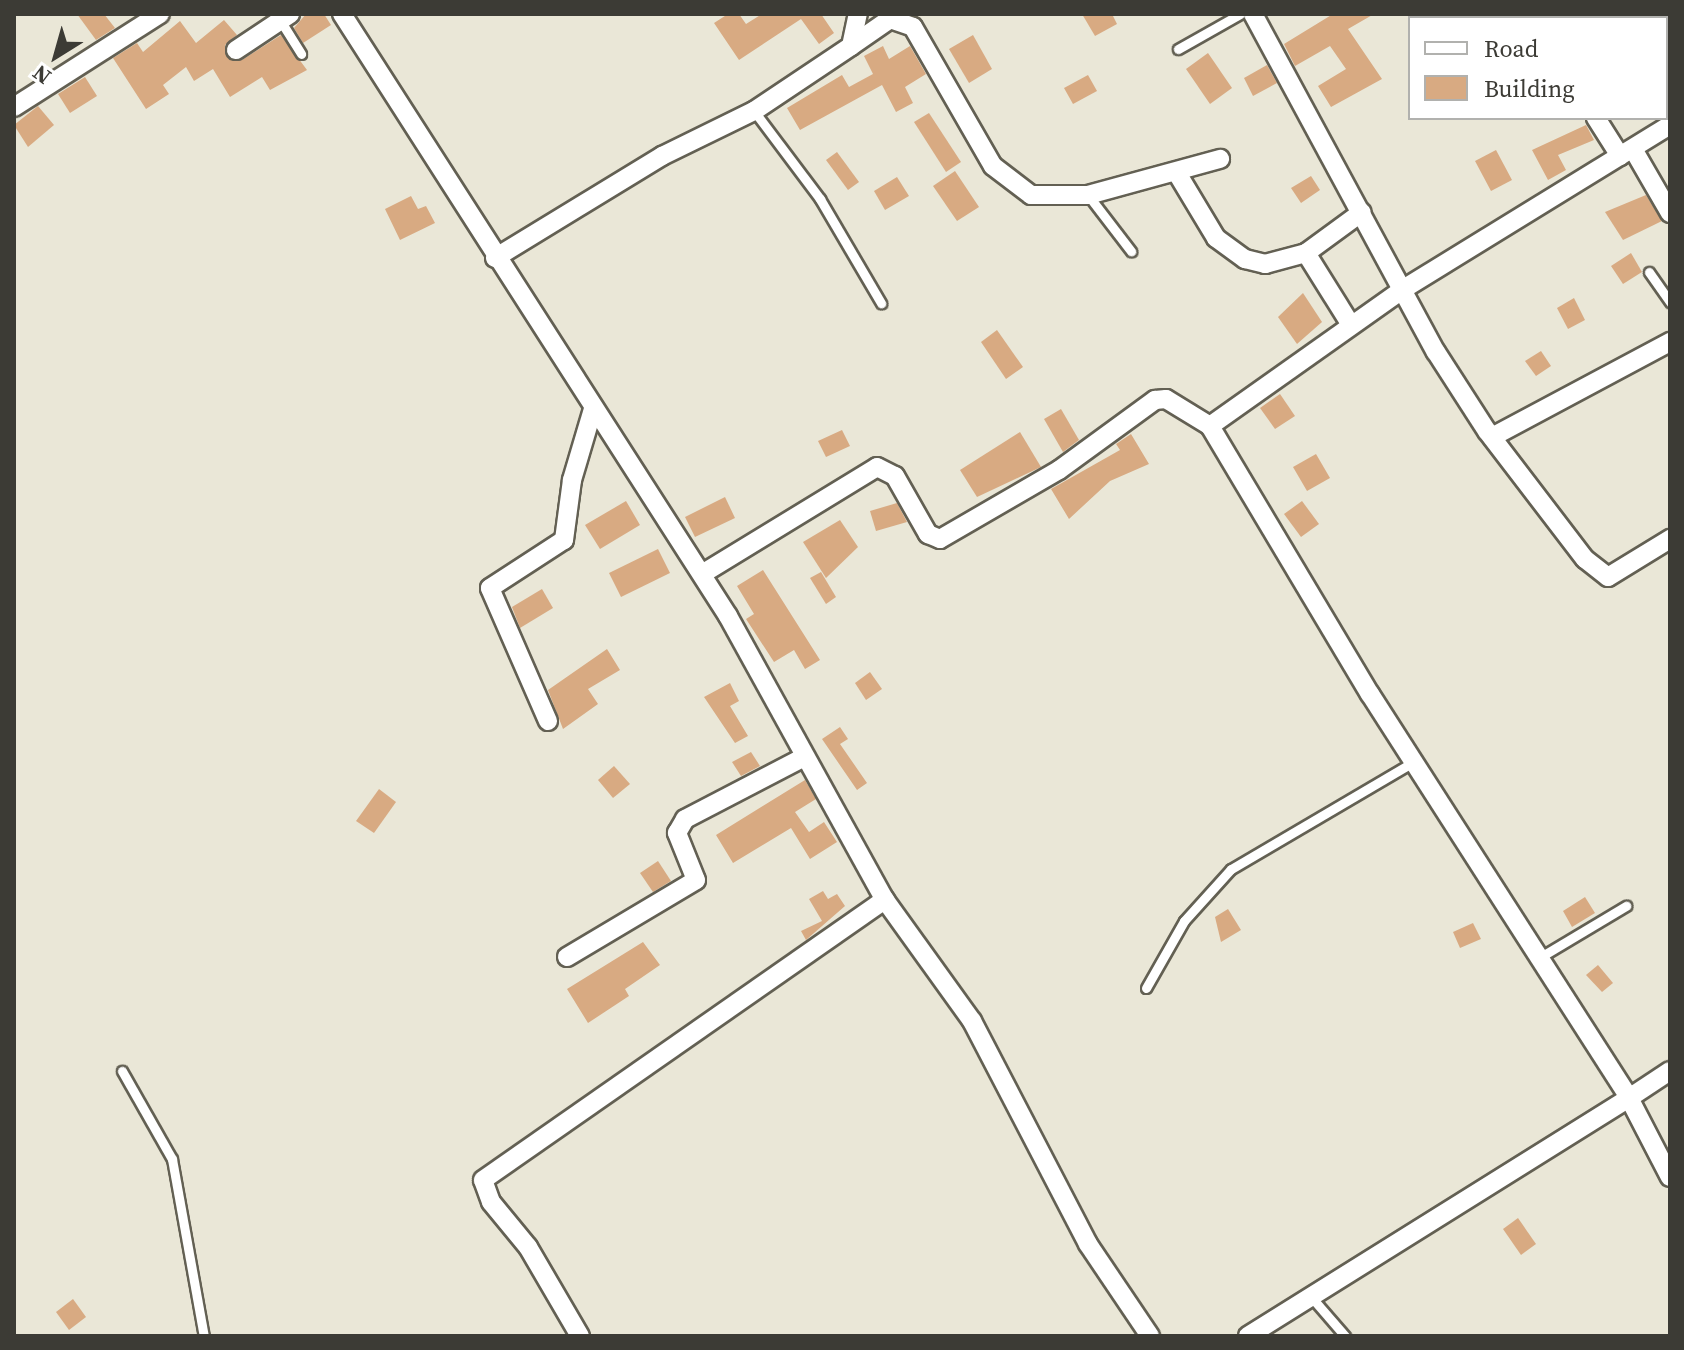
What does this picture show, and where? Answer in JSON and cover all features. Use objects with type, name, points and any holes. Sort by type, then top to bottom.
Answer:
[{"type":"street","points":[[14,107],[160,14]]},
{"type":"street","points":[[342,14],[495,258],[702,574],[802,758],[885,900],[972,1021],[1088,1244],[1150,1336]]},
{"type":"street","points":[[851,46],[858,14]]},
{"type":"street","points":[[1253,14],[1362,212],[1492,437],[1599,575],[1608,577],[1670,539]]},
{"type":"street","points":[[236,50],[285,17]]},
{"type":"street","points":[[495,258],[662,156],[754,111],[890,19],[904,20],[1006,181],[1031,195],[1088,195],[1220,159]]},
{"type":"street","points":[[1598,120],[1670,213]]},
{"type":"street","points":[[1210,426],[1405,288],[1670,125]]},
{"type":"street","points":[[1177,173],[1216,238],[1238,255],[1265,264],[1306,253],[1362,212]]},
{"type":"street","points":[[1306,253],[1351,325]]},
{"type":"street","points":[[1492,437],[1670,342]]},
{"type":"street","points":[[702,574],[877,467],[895,476],[928,534],[940,539],[1059,470],[1155,400],[1166,399],[1210,426],[1537,959],[1629,1098],[1670,1177]]},
{"type":"street","points":[[548,721],[490,588],[564,540],[572,480],[593,409]]},
{"type":"street","points":[[567,957],[696,880],[677,833],[685,819],[802,758]]},
{"type":"street","points":[[580,1336],[528,1247],[491,1202],[483,1180],[885,900]]},
{"type":"street","points":[[1248,1336],[1313,1299],[1670,1071]]},
{"type":"lane","points":[[1178,49],[1240,14]]},
{"type":"lane","points":[[285,17],[301,54]]},
{"type":"lane","points":[[754,111],[820,199],[881,303]]},
{"type":"lane","points":[[1088,195],[1131,251]]},
{"type":"lane","points":[[1649,272],[1670,302]]},
{"type":"lane","points":[[1146,988],[1184,921],[1231,869],[1415,761]]},
{"type":"lane","points":[[1537,959],[1626,906]]},
{"type":"lane","points":[[122,1071],[172,1159],[204,1336]]},
{"type":"lane","points":[[1313,1299],[1345,1336]]},
{"type":"building","points":[[77,14],[104,14],[115,28],[96,40]]},
{"type":"building","points":[[306,14],[324,14],[331,25],[303,43],[294,28]]},
{"type":"building","points":[[728,14],[739,14],[746,24],[762,14],[821,14],[834,33],[819,44],[801,19],[739,60],[714,23]]},
{"type":"building","points":[[1082,14],[1112,14],[1117,24],[1095,36]]},
{"type":"building","points":[[1333,14],[1374,14],[1348,29],[1382,79],[1331,107],[1318,86],[1346,69],[1330,46],[1295,66],[1284,44]]},
{"type":"building","points":[[224,20],[237,35],[225,45],[230,60],[242,60],[281,35],[307,70],[270,90],[262,77],[230,97],[213,69],[194,81],[186,67],[163,85],[169,94],[146,109],[113,58],[137,43],[143,52],[180,21],[196,43]]},
{"type":"building","points":[[973,35],[992,69],[969,83],[949,49]]},
{"type":"building","points":[[883,46],[889,59],[910,46],[926,74],[905,87],[913,103],[896,112],[882,85],[800,130],[787,108],[842,75],[849,87],[873,74],[864,56]]},
{"type":"building","points":[[1208,53],[1232,88],[1210,104],[1186,69]]},
{"type":"building","points":[[1267,65],[1277,83],[1253,96],[1244,78]]},
{"type":"building","points":[[1088,75],[1097,91],[1073,104],[1064,88]]},
{"type":"building","points":[[85,77],[97,96],[70,113],[58,94]]},
{"type":"building","points":[[38,106],[54,125],[28,147],[14,125]]},
{"type":"building","points":[[929,113],[961,162],[946,172],[914,122]]},
{"type":"building","points":[[1586,125],[1594,140],[1558,155],[1566,170],[1548,180],[1532,150]]},
{"type":"building","points":[[1496,150],[1512,180],[1491,191],[1475,161]]},
{"type":"building","points":[[837,152],[859,182],[848,190],[826,160]]},
{"type":"building","points":[[955,171],[979,207],[957,221],[933,186]]},
{"type":"building","points":[[1311,176],[1320,190],[1301,203],[1291,188]]},
{"type":"building","points":[[897,177],[909,196],[885,210],[874,191]]},
{"type":"building","points":[[1646,195],[1662,221],[1623,240],[1605,212]]},
{"type":"building","points":[[411,196],[418,209],[426,206],[435,223],[400,240],[385,209]]},
{"type":"building","points":[[1631,253],[1642,272],[1623,284],[1611,266]]},
{"type":"building","points":[[1303,293],[1322,322],[1297,344],[1278,317]]},
{"type":"building","points":[[1574,298],[1585,320],[1568,329],[1557,308]]},
{"type":"building","points":[[997,330],[1023,367],[1006,379],[981,342]]},
{"type":"building","points":[[1541,351],[1551,366],[1536,376],[1525,361]]},
{"type":"building","points":[[1280,394],[1295,416],[1275,429],[1260,408]]},
{"type":"building","points":[[1061,409],[1079,440],[1063,452],[1044,419]]},
{"type":"building","points":[[842,430],[850,446],[826,457],[818,441]]},
{"type":"building","points":[[1020,432],[1041,467],[977,497],[960,470]]},
{"type":"building","points":[[1131,434],[1149,464],[1110,481],[1069,519],[1051,489],[1120,450],[1116,444]]},
{"type":"building","points":[[1316,454],[1330,478],[1307,491],[1293,467]]},
{"type":"building","points":[[725,497],[735,518],[695,537],[685,517]]},
{"type":"building","points":[[626,501],[640,525],[600,549],[585,525]]},
{"type":"building","points":[[1302,501],[1319,524],[1301,537],[1284,514]]},
{"type":"building","points":[[897,503],[907,522],[876,531],[870,511]]},
{"type":"building","points":[[840,520],[858,547],[826,578],[803,542]]},
{"type":"building","points":[[658,549],[670,573],[621,597],[609,573]]},
{"type":"building","points":[[763,570],[820,660],[805,669],[794,650],[774,662],[746,619],[754,614],[737,586]]},
{"type":"building","points":[[821,572],[836,597],[826,604],[810,578]]},
{"type":"building","points":[[542,589],[553,608],[520,628],[512,607]]},
{"type":"building","points":[[607,649],[620,670],[588,689],[598,704],[563,729],[548,690]]},
{"type":"building","points":[[870,672],[882,689],[866,700],[855,683]]},
{"type":"building","points":[[730,683],[739,701],[730,706],[748,736],[735,743],[704,697]]},
{"type":"building","points":[[840,727],[848,739],[840,744],[867,783],[857,790],[822,739]]},
{"type":"building","points":[[751,752],[760,766],[741,776],[732,762]]},
{"type":"building","points":[[614,766],[630,784],[613,798],[598,780]]},
{"type":"building","points":[[805,780],[816,799],[795,812],[809,832],[824,822],[837,842],[810,859],[791,828],[733,863],[716,835]]},
{"type":"building","points":[[379,789],[396,802],[374,833],[356,821]]},
{"type":"building","points":[[658,861],[671,881],[653,892],[640,873]]},
{"type":"building","points":[[823,891],[828,899],[837,894],[845,906],[806,940],[801,931],[822,921],[809,899]]},
{"type":"building","points":[[1585,897],[1595,913],[1572,927],[1563,911]]},
{"type":"building","points":[[1228,909],[1241,930],[1221,942],[1215,917]]},
{"type":"building","points":[[1473,923],[1481,939],[1460,948],[1453,932]]},
{"type":"building","points":[[643,942],[660,965],[625,989],[629,996],[588,1023],[567,989]]},
{"type":"building","points":[[1598,965],[1613,983],[1602,992],[1586,975]]},
{"type":"building","points":[[1518,1218],[1536,1244],[1521,1255],[1503,1229]]},
{"type":"building","points":[[73,1299],[86,1317],[69,1330],[56,1312]]}]
